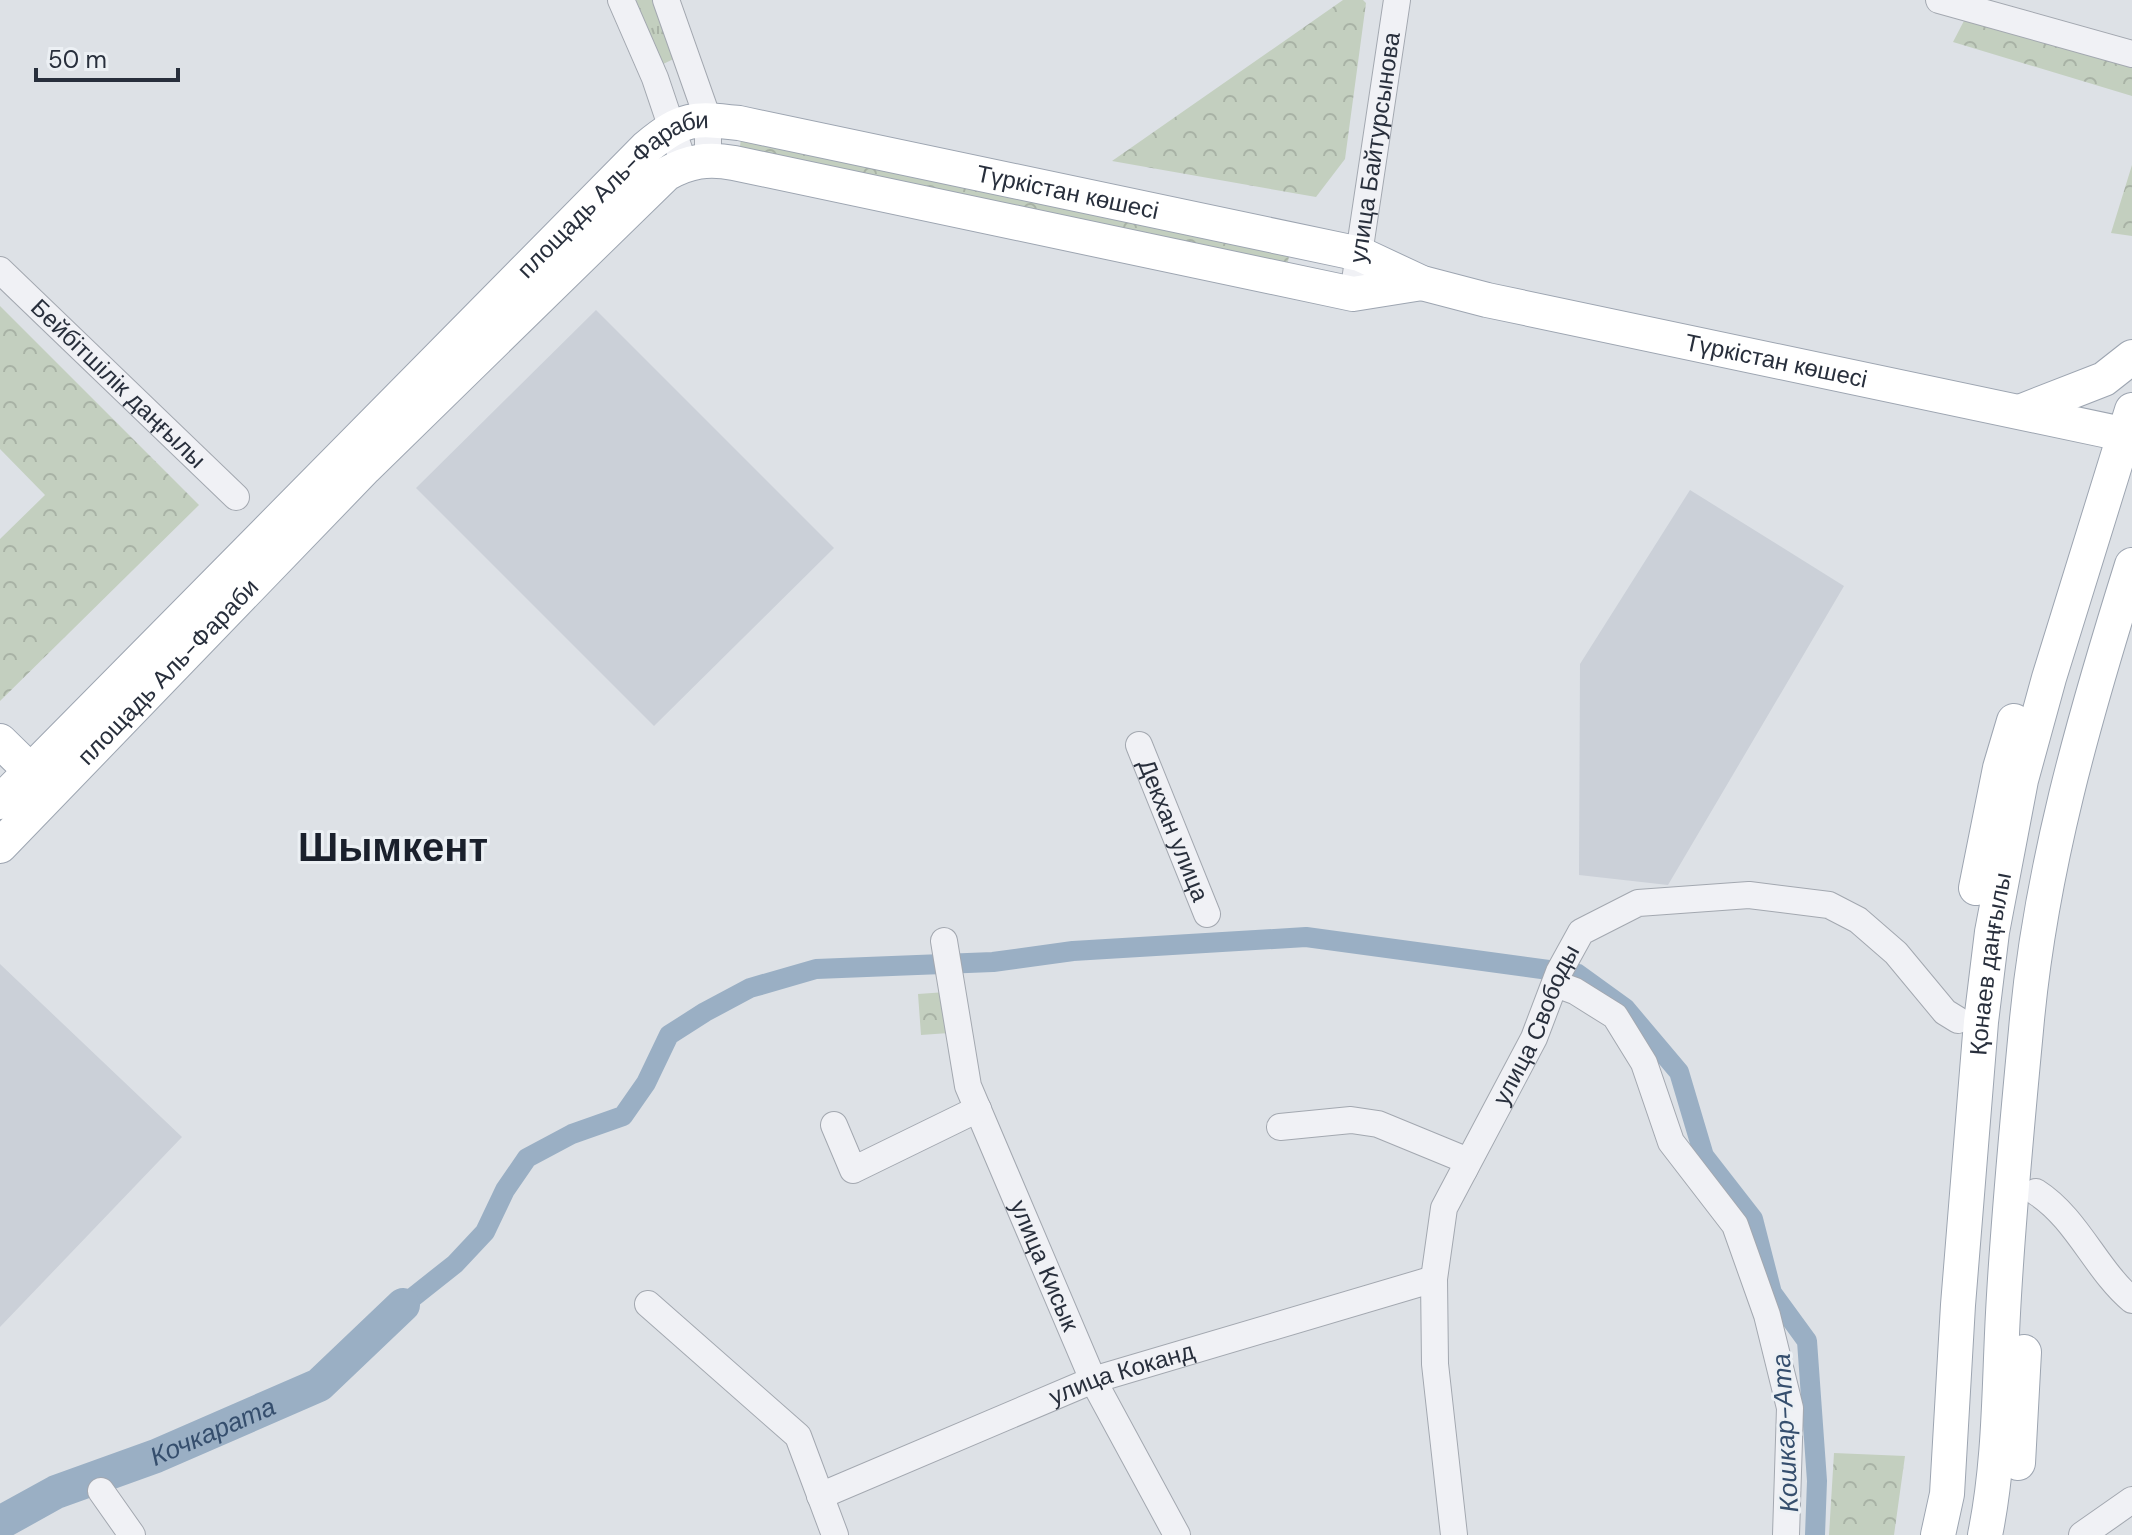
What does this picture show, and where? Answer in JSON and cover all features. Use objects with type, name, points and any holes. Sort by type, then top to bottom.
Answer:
[{"type":"main road","name":"площадь Аль-Фараби","points":[[0,846],[41,781],[636,158],[672,127],[708,119]]},
{"type":"main road","name":"Түркістан көшесі","points":[[708,119],[754,126],[1360,254],[1422,283],[1487,300],[2021,411],[2130,427]]},
{"type":"main road","name":"площадь Аль-Фараби","points":[[0,802],[41,781],[666,174],[696,162]]},
{"type":"main road","name":"Түркістан көшесі","points":[[696,162],[823,183],[1353,294],[1422,283]]},
{"type":"main road","points":[[2021,411],[2104,379],[2132,357]]},
{"type":"main road","name":"Қонаев даңғылы","points":[[1938,1535],[1948,1479],[1958,1305],[1981,1022],[1992,932],[2013,813],[2072,604],[2130,427]]},
{"type":"main road","name":"Қонаев даңғылы","points":[[1985,1535],[1996,1456],[2003,1308],[2026,1027],[2037,939],[2066,791],[2132,565]]},
{"type":"main road","points":[[1916,1535],[1924,1491],[1931,1406],[1935,1304],[1958,1020],[1985,836],[2027,672],[2072,604]]},
{"type":"main road","points":[[0,741],[41,781]]},
{"type":"main road","points":[[2008,1535],[2015,1502],[2026,1310],[2049,1029],[2059,942],[2073,867],[2066,791]]},
{"type":"main road","points":[[1985,836],[2013,813]]},
{"type":"main road","points":[[1996,1456],[2022,1412]]},
{"type":"street","points":[[621,0],[655,78],[672,127],[696,162]]},
{"type":"street","points":[[666,0],[708,119]]},
{"type":"street","name":"улица Байтурсынова","points":[[1353,294],[1397,0]]},
{"type":"street","points":[[1939,0],[2132,54]]},
{"type":"street","name":"площадь Аль-Фараби","points":[[696,162],[708,119]]},
{"type":"street","name":"Бейбітшілік даңғылы","points":[[0,270],[236,497]]},
{"type":"street","name":"Декхан улица","points":[[1139,745],[1207,914]]},
{"type":"street","name":"улица Свободы","points":[[1454,1535],[1435,1364],[1434,1279],[1444,1208],[1534,1038],[1559,972],[1581,932],[1638,903],[1749,895],[1829,905],[1858,920],[1896,953],[1945,1012],[1958,1020]]},
{"type":"street","name":"улица Кисык","points":[[944,942],[968,1086],[1093,1380],[1177,1535]]},
{"type":"street","points":[[1556,984],[1575,991],[1615,1016],[1644,1063],[1671,1142],[1735,1225],[1767,1315],[1790,1408],[1786,1535]]},
{"type":"street","points":[[834,1125],[853,1170],[978,1109]]},
{"type":"street","points":[[1280,1127],[1351,1120],[1378,1124],[1468,1161],[1464,1170]]},
{"type":"street","points":[[2036,1192],[2061,1214],[2132,1300]]},
{"type":"street","name":"улица Коканд","points":[[820,1496],[1093,1380],[1434,1279]]},
{"type":"street","points":[[648,1304],[798,1436],[835,1535]]},
{"type":"street","points":[[101,1491],[121,1530]]},
{"type":"street","points":[[2082,1535],[2132,1500]]},
{"type":"shaded area","points":[[596,310],[834,548],[654,726],[416,488]]},
{"type":"shaded area","points":[[1690,490],[1844,586],[1668,885],[1579,875],[1580,664]]},
{"type":"shaded area","points":[[0,964],[182,1137],[0,1327]]},
{"type":"green space","points":[[636,0],[658,0],[680,56],[661,65]]},
{"type":"green space","points":[[1343,0],[1363,0],[1366,3],[1345,159],[1316,197],[1112,161]]},
{"type":"green space","points":[[1967,15],[2132,65],[2132,96],[1953,42]]},
{"type":"green space","points":[[742,132],[1292,241],[1285,277],[738,160]]},
{"type":"green space","points":[[2132,165],[2132,236],[2111,233]]},
{"type":"green space","points":[[0,306],[199,505],[0,701],[0,539],[45,495],[0,449]]},
{"type":"green space","points":[[946,992],[949,1033],[921,1035],[918,994]]},
{"type":"green space","points":[[1834,1453],[1905,1456],[1894,1535],[1829,1535]]},
{"type":"waterway","name":"Кошкар-Ата","points":[[402,1306],[455,1264],[485,1232],[505,1190],[527,1158],[572,1134],[623,1116],[646,1083],[669,1035],[750,988],[816,969],[993,962],[1073,951],[1306,937],[1578,974],[1625,1008],[1679,1072],[1704,1156],[1753,1219],[1772,1293],[1807,1341],[1817,1481],[1815,1535]]},
{"type":"waterway","name":"Кочкарата","points":[[0,1523],[56,1492],[156,1456],[319,1385],[403,1305]]},
{"type":"district","name":"Шымкент","points":[[393,847]]}]
